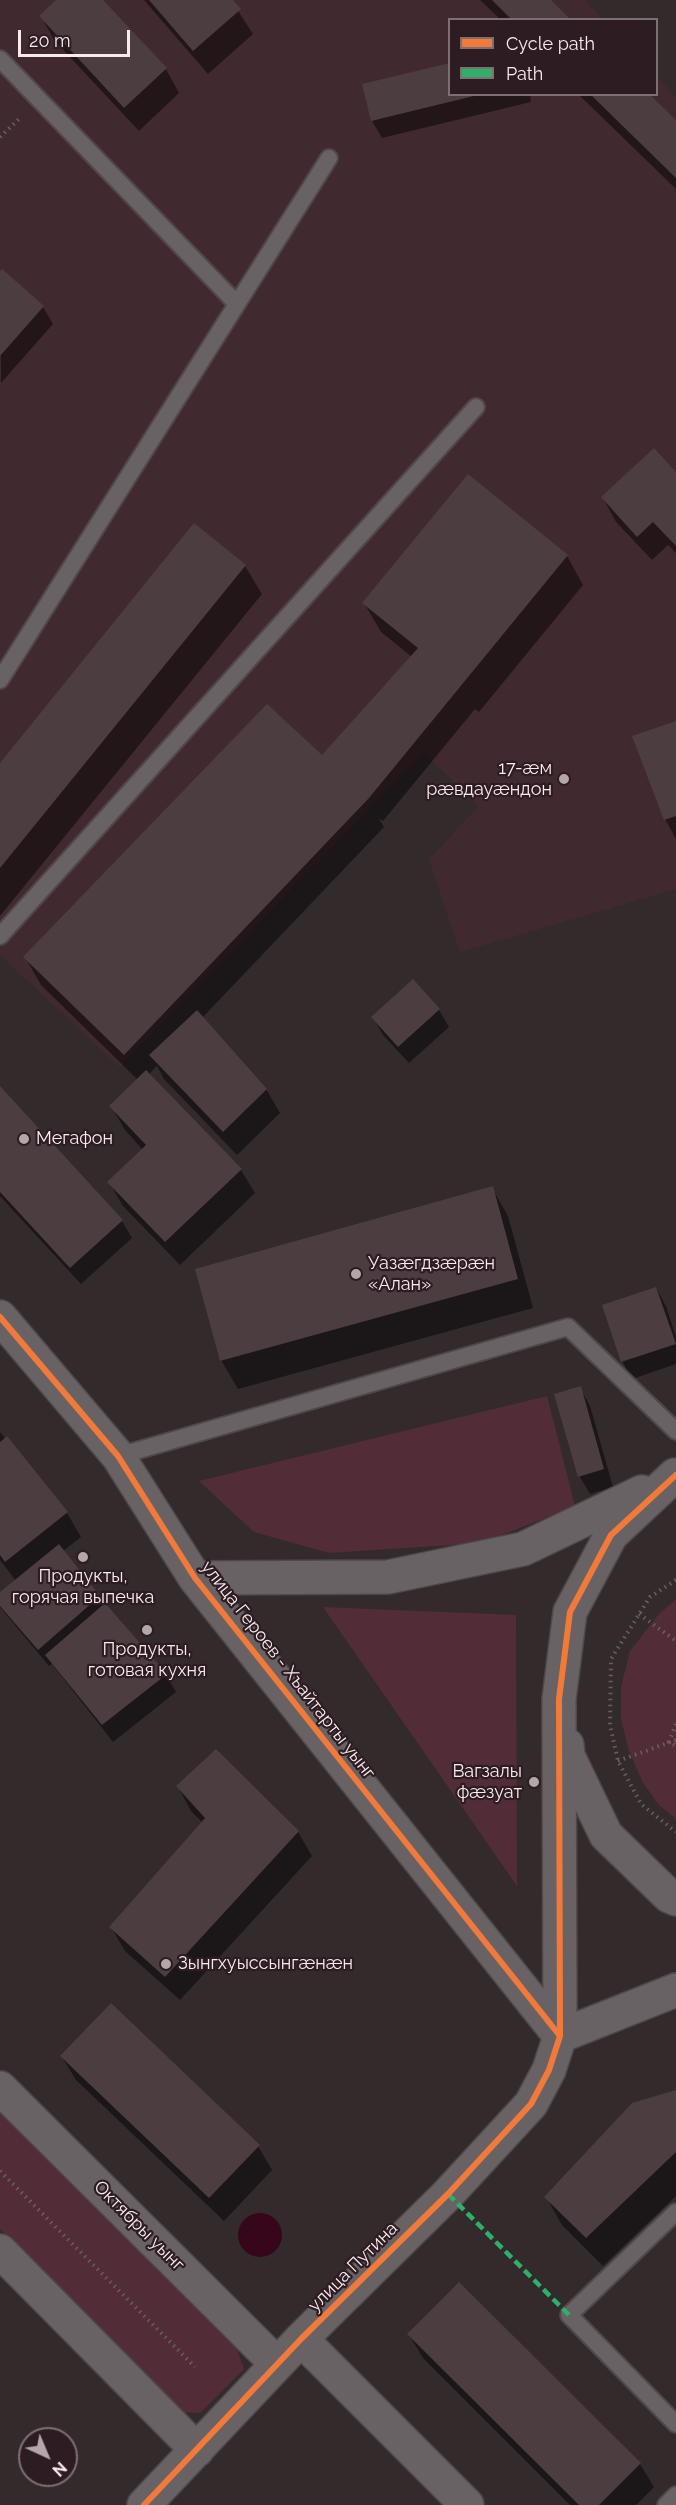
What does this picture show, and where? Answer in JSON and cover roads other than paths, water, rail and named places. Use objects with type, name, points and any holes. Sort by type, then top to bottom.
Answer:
[{"type":"street","name":"улица Героев - Хъайтарты уынг","points":[[0,1317],[118,1456],[195,1578],[560,2036]]},
{"type":"street","points":[[195,1578],[388,1577],[523,1549],[676,1475]]},
{"type":"street","points":[[676,1475],[611,1535],[570,1612],[559,1699],[568,1756],[606,1835],[669,1896],[676,1899]]},
{"type":"street","name":"улица Путина","points":[[144,2505],[301,2339],[448,2194],[531,2104],[549,2070],[560,2036],[559,1699]]},
{"type":"street","points":[[560,2036],[676,1990]]},
{"type":"street","name":"Октябры уынг","points":[[0,2088],[278,2364]]},
{"type":"street","points":[[0,2251],[197,2450]]},
{"type":"street","points":[[301,2339],[467,2505]]},
{"type":"lane","points":[[0,59],[237,304]]},
{"type":"lane","points":[[0,680],[329,158]]},
{"type":"lane","points":[[0,936],[476,407]]},
{"type":"lane","points":[[118,1456],[568,1327],[676,1431]]},
{"type":"lane","points":[[676,2212],[569,2315],[676,2424]]},
{"type":"lane","points":[[666,2505],[676,2495]]},
{"type":"place","name":"17-æм рӕвдауӕндон","points":[[564,779]]},
{"type":"place","name":"Мегафон","points":[[24,1139]]},
{"type":"place","name":"Уазæгдзæрæн «Алан»","points":[[356,1274]]},
{"type":"place","name":"Продукты, горячая выпечка","points":[[83,1557]]},
{"type":"place","name":"Продукты, готовая кухня","points":[[147,1630]]},
{"type":"place","name":"Вагзалы фæзуат","points":[[534,1782]]},
{"type":"place","name":"Зынгхуыссынгæнæн","points":[[166,1964]]}]
